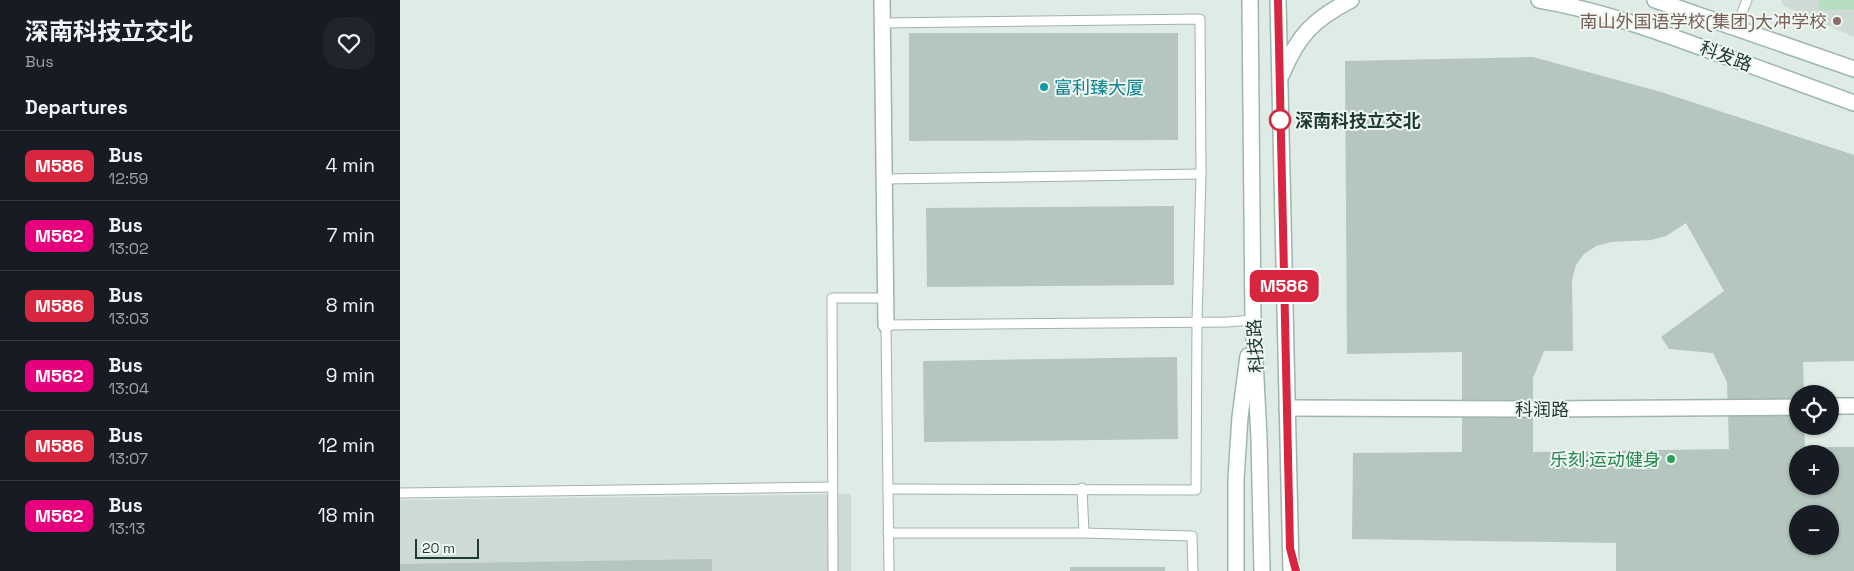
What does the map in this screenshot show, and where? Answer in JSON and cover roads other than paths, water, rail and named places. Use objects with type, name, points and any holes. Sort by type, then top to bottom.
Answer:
[{"type":"main road","points":[[882,0],[886,325]]},
{"type":"main road","name":"科技路","points":[[1250,0],[1253,320],[1259,438],[1262,571]]},
{"type":"main road","name":"科技路","points":[[1278,0],[1291,571]]},
{"type":"main road","points":[[1279,80],[1288,59],[1301,38],[1316,21],[1351,0]]},
{"type":"main road","name":"科发路","points":[[1539,0],[1582,9],[1683,40],[1854,103]]},
{"type":"main road","name":"科发路","points":[[1655,0],[1854,69]]},
{"type":"main road","points":[[1236,571],[1236,479],[1239,434],[1253,320]]},
{"type":"main road","points":[[1839,406],[1854,406]]},
{"type":"main road","name":"科润路","points":[[1286,408],[1789,407]]},
{"type":"main road","points":[[1290,548],[1296,571]]},
{"type":"lane","points":[[1736,28],[1747,0]]},
{"type":"lane","points":[[882,24],[1200,19],[1201,174],[1197,322],[1196,490],[1082,488],[888,490]]},
{"type":"lane","points":[[884,179],[1201,174]]},
{"type":"lane","points":[[833,571],[832,298],[886,298]]},
{"type":"lane","points":[[889,571],[886,325],[1253,320]]},
{"type":"lane","points":[[400,493],[832,487]]},
{"type":"lane","points":[[1082,488],[1084,533]]},
{"type":"lane","points":[[888,533],[1084,533],[1192,536],[1193,571]]},
{"type":"place","name":"南山外国语学校(集团)大冲学校","points":[[1837,21]]},
{"type":"place","name":"富利臻大厦","points":[[1044,87]]},
{"type":"place","name":"深南科技立交北","points":[[1280,120]]},
{"type":"place","name":"乐刻·运动健身","points":[[1671,459]]}]
